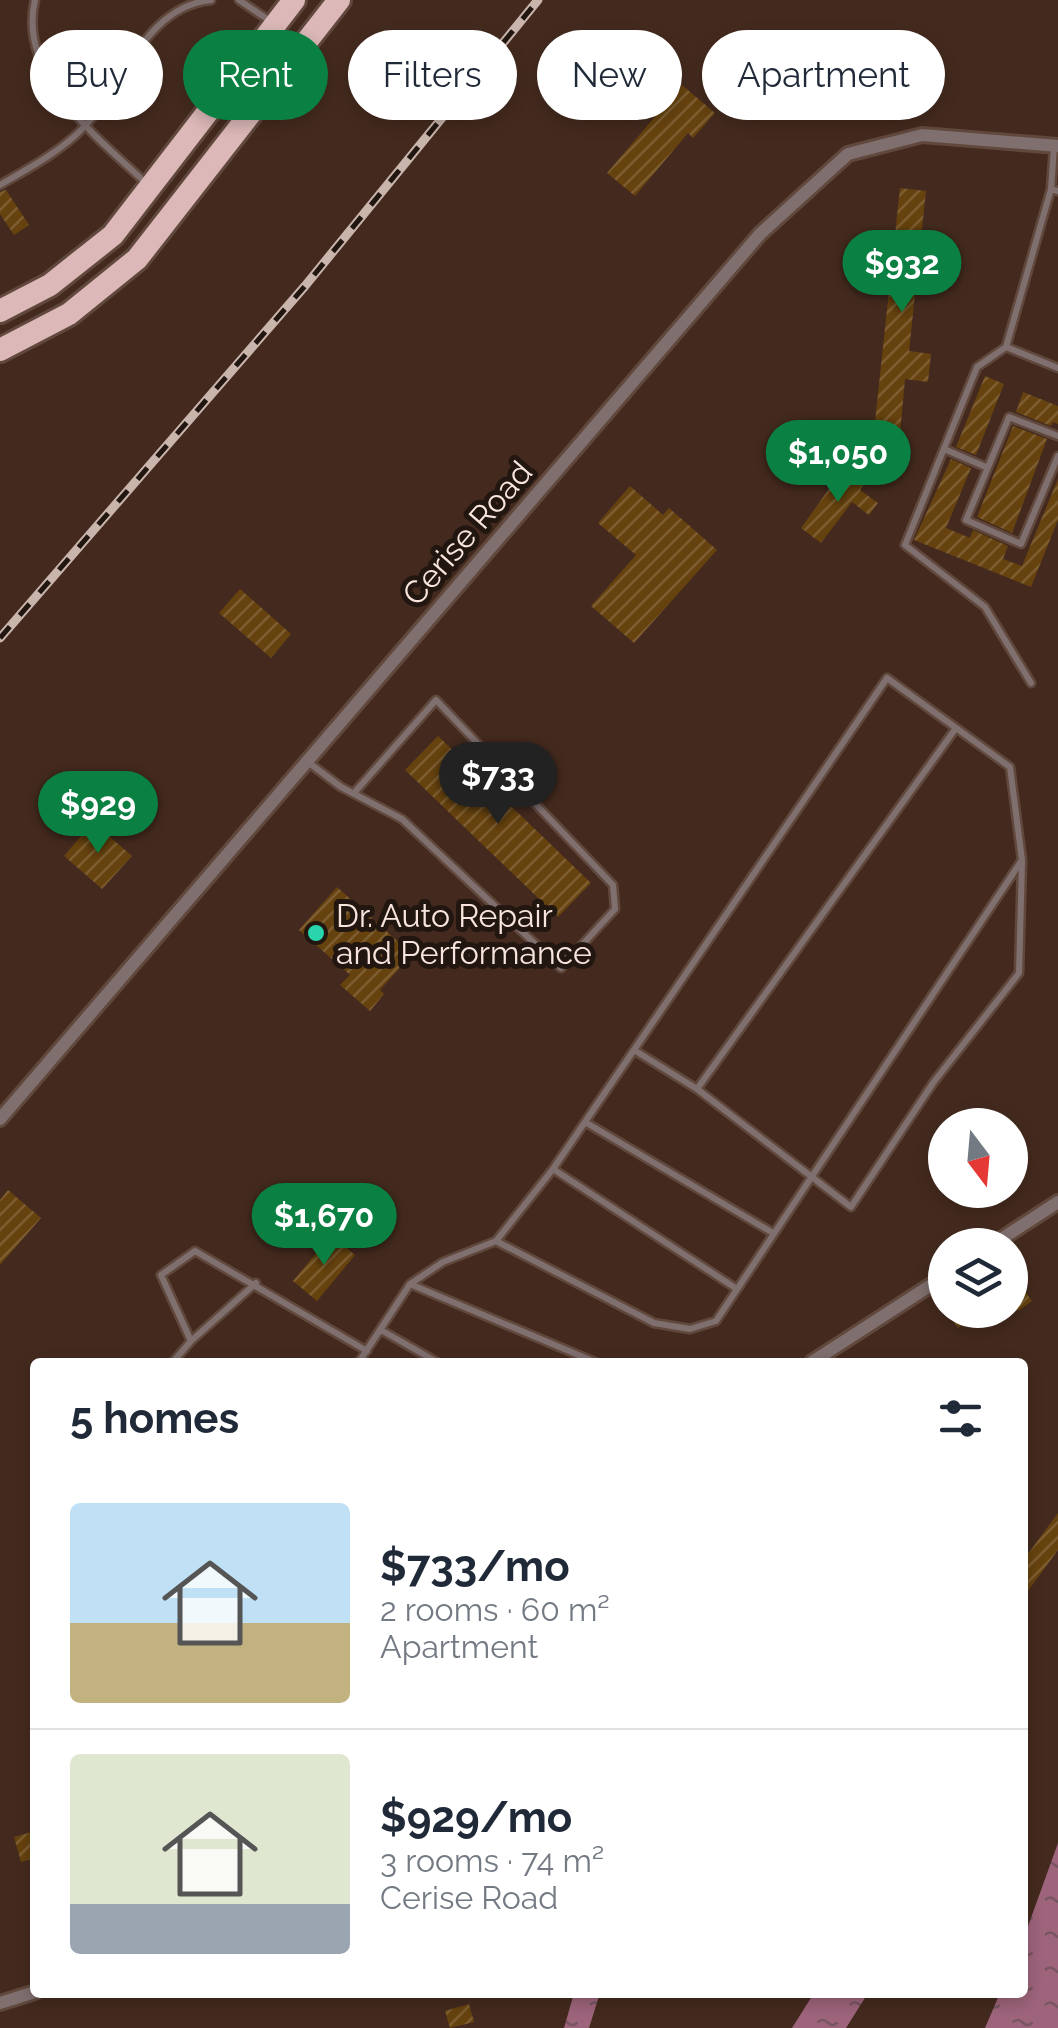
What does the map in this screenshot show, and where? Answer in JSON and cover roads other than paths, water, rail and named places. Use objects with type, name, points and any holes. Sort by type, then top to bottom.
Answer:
[{"type":"highway","points":[[0,311],[50,285],[113,234],[294,0]]},
{"type":"highway","points":[[0,350],[69,314],[137,259],[339,0]]},
{"type":"street","name":"Cerise Road","points":[[0,1119],[760,234],[848,154],[922,135],[1056,146]]},
{"type":"street","points":[[1018,1228],[1058,1202]]},
{"type":"street","points":[[818,1358],[928,1287]]},
{"type":"street","points":[[0,2002],[30,1993]]},
{"type":"lane","points":[[35,0],[36,57],[85,126],[152,188]]},
{"type":"lane","points":[[0,185],[57,151],[85,126],[159,22],[199,1],[212,0]]},
{"type":"lane","points":[[239,0],[274,24]]},
{"type":"lane","points":[[1032,684],[985,607],[904,545],[978,368],[1006,348],[1055,190],[1056,146]]},
{"type":"lane","points":[[1006,348],[1058,368]]},
{"type":"lane","points":[[1058,436],[1009,416],[966,520],[1021,544],[1058,456]]},
{"type":"lane","points":[[944,450],[986,467]]},
{"type":"lane","points":[[362,1358],[410,1284],[443,1262],[496,1242],[553,1169],[887,678],[1010,767],[1022,860],[1019,973],[934,1084],[851,1208],[697,1089],[634,1050]]},
{"type":"lane","points":[[307,761],[354,793],[402,819],[561,968],[615,909],[613,885],[436,700],[354,793]]},
{"type":"lane","points":[[697,1089],[956,728]]},
{"type":"lane","points":[[496,1242],[654,1323],[690,1329],[716,1321],[1022,860]]},
{"type":"lane","points":[[585,1122],[773,1233]]},
{"type":"lane","points":[[553,1169],[737,1289]]},
{"type":"lane","points":[[191,1340],[161,1276],[195,1251],[367,1351]]},
{"type":"lane","points":[[176,1358],[191,1340],[256,1284]]},
{"type":"lane","points":[[410,1284],[586,1358]]},
{"type":"lane","points":[[381,1330],[430,1358]]},
{"type":"water","points":[[1058,1843],[1058,2028],[985,2028],[998,1998],[1028,1998],[1028,1926]]},
{"type":"water","points":[[573,1998],[598,1998],[589,2028],[564,2028]]},
{"type":"water","points":[[810,1998],[865,1998],[846,2028],[792,2028]]},
{"type":"railway","points":[[0,638],[305,286],[538,0]]},
{"type":"place","name":"Dr. Auto Repair and Performance","points":[[316,933]]}]
